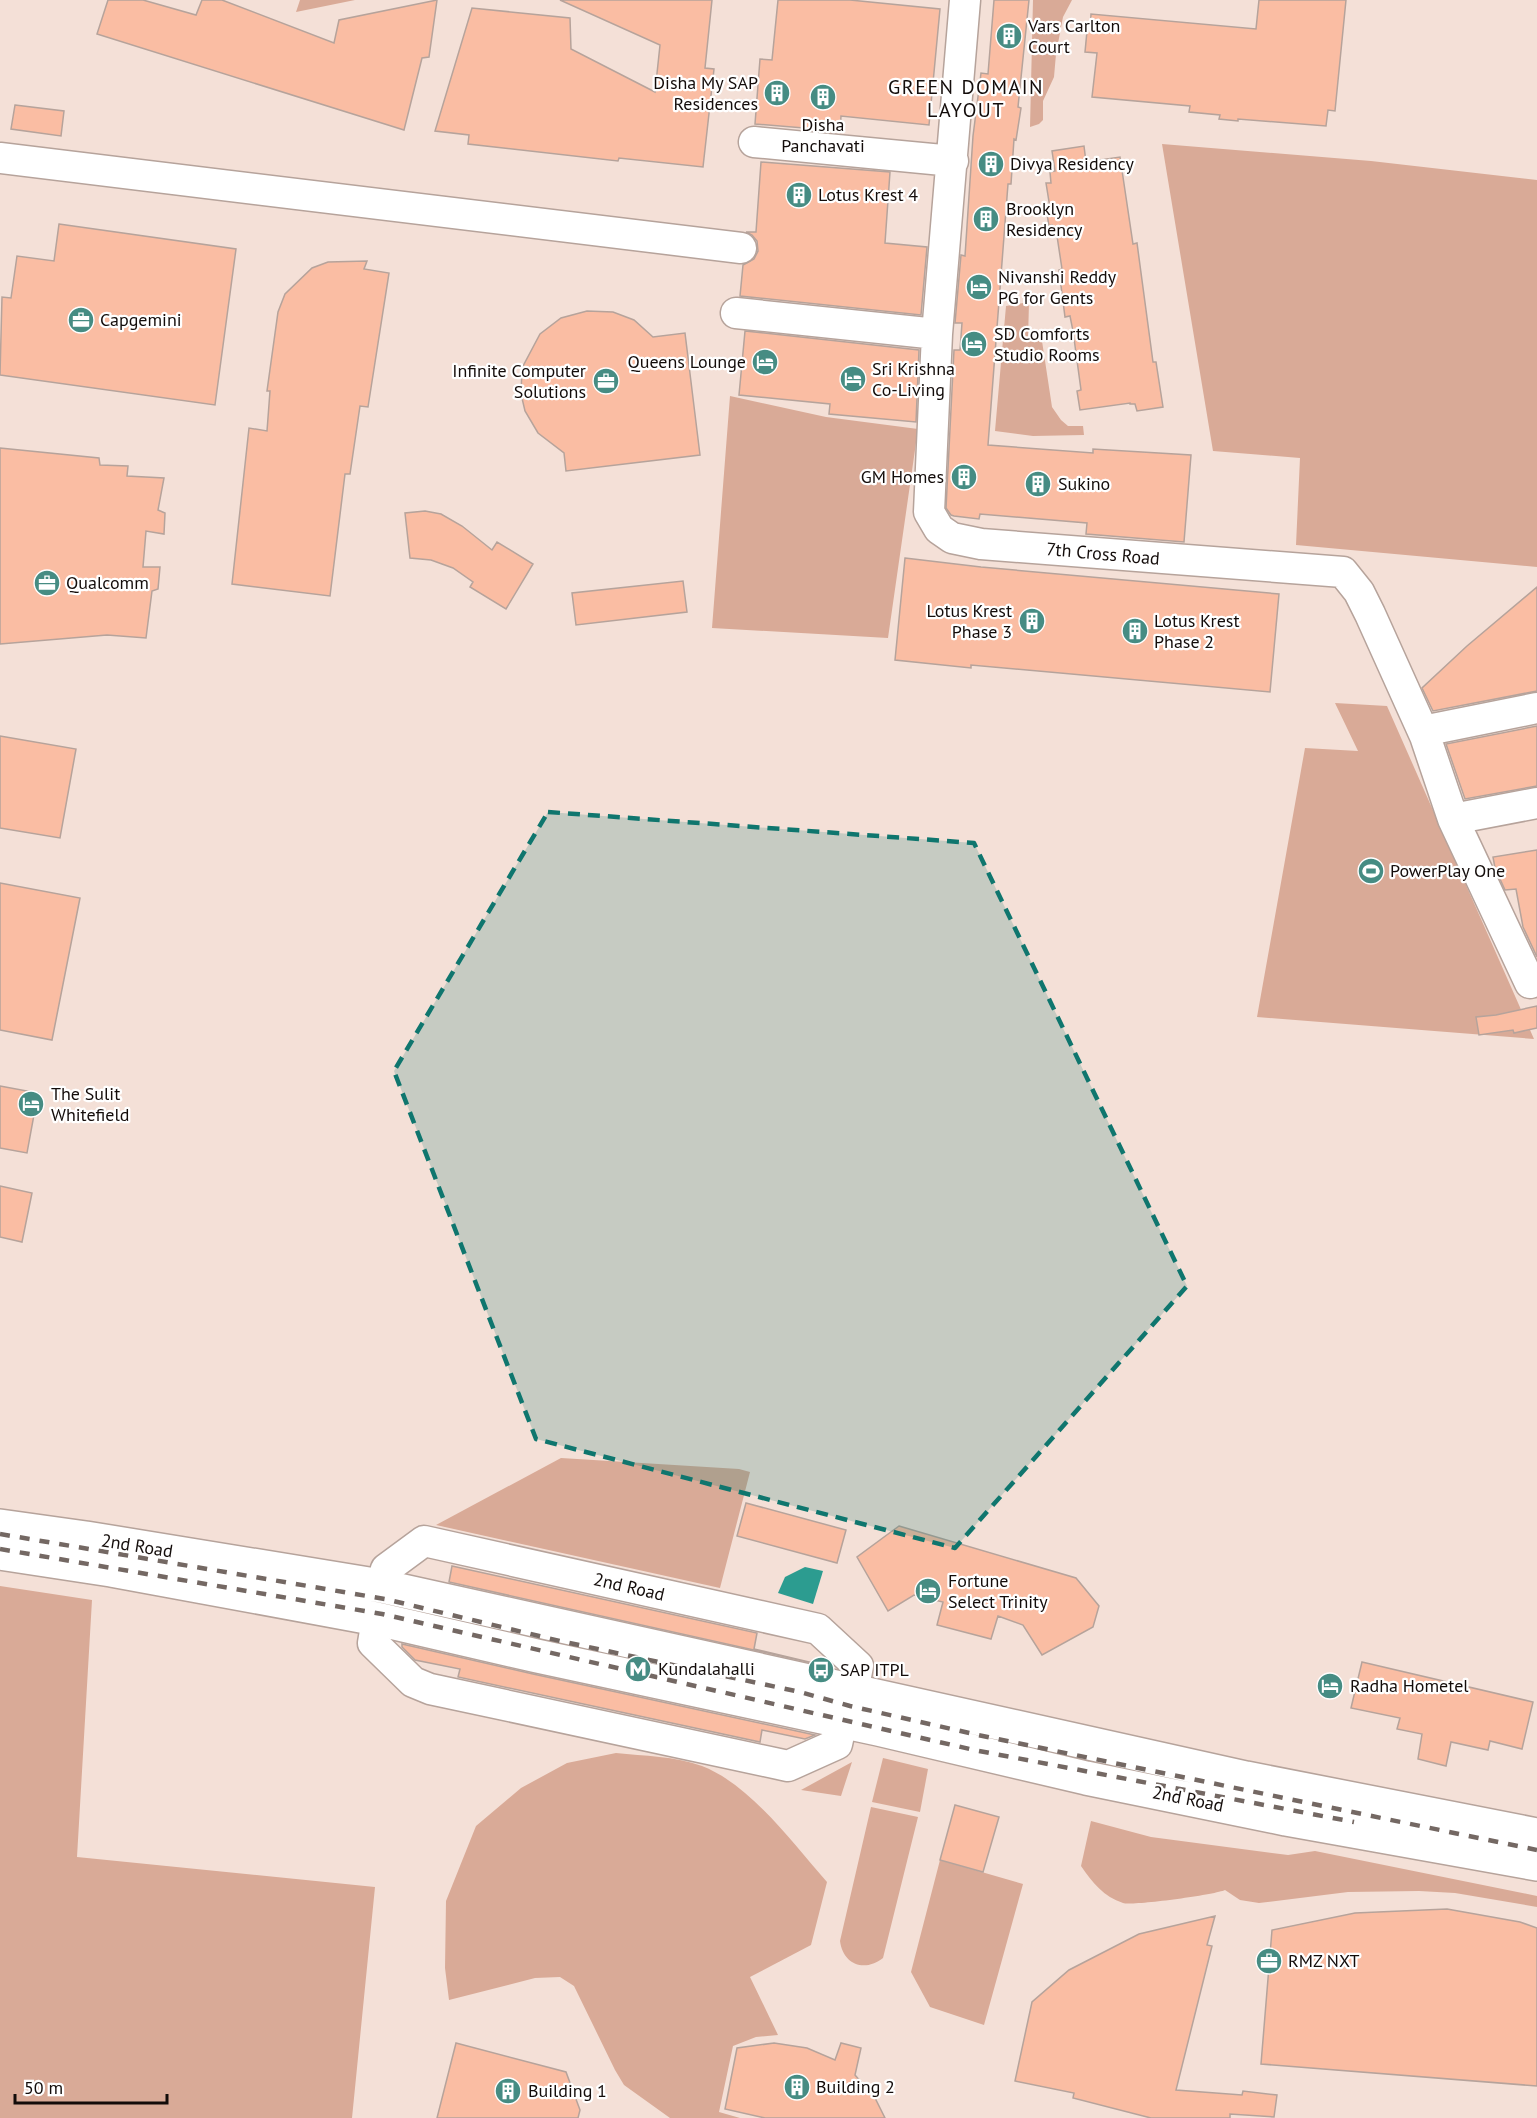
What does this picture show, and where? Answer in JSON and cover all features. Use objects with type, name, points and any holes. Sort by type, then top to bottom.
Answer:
[{"type":"main road","name":"2nd Road","points":[[0,1526],[381,1586],[847,1707],[1082,1777],[1286,1820],[1537,1864]]},
{"type":"main road","name":"2nd Road","points":[[0,1553],[111,1570],[377,1619],[537,1656],[1090,1744],[1246,1778],[1537,1835]]},
{"type":"main road","points":[[1082,1777],[1090,1744]]},
{"type":"street","name":"7th Cross Road","points":[[965,0],[938,334],[929,512],[939,529],[952,538],[981,544],[1343,572],[1359,592],[1370,614],[1423,731],[1453,819],[1530,983],[1537,981]]},
{"type":"street","points":[[754,142],[953,161]]},
{"type":"street","points":[[0,158],[741,248]]},
{"type":"street","points":[[736,313],[938,334]]},
{"type":"street","points":[[1423,731],[1537,708]]},
{"type":"street","points":[[1453,819],[1537,803]]},
{"type":"street","name":"2nd Road","points":[[377,1619],[373,1644],[413,1682],[430,1689],[788,1766],[837,1744],[858,1666],[818,1629],[424,1541],[386,1569],[381,1586]]},
{"type":"highlighted area","points":[[548,812],[974,843],[1187,1286],[955,1548],[536,1439],[394,1071]]},
{"type":"shaded area","points":[[300,0],[355,0],[296,12]]},
{"type":"shaded area","points":[[1033,0],[1072,0],[1063,17],[1054,77],[1043,101],[1043,120],[1030,127]]},
{"type":"shaded area","points":[[1162,144],[1371,161],[1537,180],[1537,567],[1296,545],[1300,458],[1213,451]]},
{"type":"shaded area","points":[[1029,302],[1028,340],[1042,341],[1052,407],[1068,426],[1083,426],[1084,435],[1033,436],[995,431],[1006,306]]},
{"type":"shaded area","points":[[730,396],[826,417],[918,429],[888,638],[712,628]]},
{"type":"shaded area","name":"PowerPlay One","points":[[1335,703],[1387,706],[1534,1039],[1257,1017],[1305,748],[1358,751]]},
{"type":"shaded area","points":[[561,1458],[739,1469],[750,1472],[720,1588],[436,1525]]},
{"type":"shaded area","points":[[0,1586],[92,1600],[77,1857],[375,1887],[352,2118],[0,2118]]},
{"type":"shaded area","points":[[616,1753],[681,1760],[702,1766],[720,1775],[754,1801],[770,1817],[827,1882],[811,1945],[750,1977],[778,2035],[756,2037],[733,2046],[719,2112],[740,2118],[670,2118],[624,2085],[574,1986],[560,1977],[535,1978],[449,2000],[445,1968],[446,1901],[476,1826],[521,1788],[567,1763]]},
{"type":"shaded area","points":[[883,1758],[928,1769],[920,1812],[872,1802]]},
{"type":"shaded area","points":[[852,1762],[841,1796],[801,1790]]},
{"type":"shaded area","points":[[871,1807],[918,1817],[883,1958],[876,1963],[862,1965],[855,1964],[845,1955],[840,1941]]},
{"type":"shaded area","points":[[1091,1821],[1151,1837],[1288,1855],[1315,1851],[1537,1896],[1537,1907],[1455,1893],[1419,1891],[1348,1892],[1259,1903],[1240,1900],[1225,1890],[1173,1900],[1123,1903],[1110,1897],[1099,1888],[1081,1866]]},
{"type":"shaded area","points":[[940,1860],[1023,1884],[984,2025],[930,2007],[911,1972]]},
{"type":"water","points":[[805,1567],[823,1571],[813,1604],[778,1593],[785,1577]]},
{"type":"building","points":[[108,0],[143,0],[196,15],[202,0],[222,0],[334,43],[339,20],[437,0],[429,57],[422,58],[404,130],[97,34]]},
{"type":"building","points":[[560,0],[712,0],[705,68],[714,69],[703,167],[619,158],[618,161],[468,144],[469,135],[435,131],[472,8],[570,18],[571,49],[655,92],[660,45]]},
{"type":"building","points":[[778,0],[850,0],[940,9],[929,125],[841,116],[840,131],[755,124],[760,59],[772,60]]},
{"type":"building","points":[[994,0],[1029,0],[1018,107],[1021,108],[1016,140],[1014,139],[1011,184],[1008,184],[988,445],[1093,453],[1093,449],[1191,455],[1184,542],[1086,534],[1087,523],[980,514],[979,519],[954,516],[946,508],[954,350],[960,350],[962,323],[955,323],[961,255],[965,256],[973,136],[981,73],[988,74]]},
{"type":"building","points":[[1259,0],[1346,0],[1335,111],[1328,110],[1326,126],[1219,119],[1220,115],[1189,112],[1190,106],[1092,97],[1097,53],[1085,52],[1091,14],[1256,29]]},
{"type":"building","points":[[15,105],[64,111],[61,136],[11,129]]},
{"type":"building","points":[[1084,146],[1086,162],[1120,157],[1133,244],[1137,243],[1153,362],[1156,362],[1163,407],[1137,411],[1135,404],[1130,403],[1080,410],[1077,391],[1081,390],[1073,331],[1070,316],[1065,317],[1059,270],[1062,269],[1057,236],[1054,236],[1052,225],[1049,226],[1046,208],[1050,208],[1046,183],[1051,183],[1050,172],[1055,171],[1052,151]]},
{"type":"building","points":[[761,162],[890,172],[885,243],[927,247],[921,315],[740,296],[743,265],[754,259],[758,251],[757,241],[746,232],[756,232]]},
{"type":"building","points":[[59,224],[236,249],[215,405],[0,375],[2,297],[11,298],[17,256],[54,261]]},
{"type":"building","points":[[367,261],[364,269],[389,273],[368,407],[360,406],[350,474],[345,474],[330,596],[232,584],[249,428],[267,431],[270,391],[267,391],[278,312],[285,294],[312,268],[328,262]]},
{"type":"building","name":"Infinite Computer Solutions","points":[[587,311],[613,312],[634,320],[653,337],[685,333],[700,455],[566,471],[564,453],[538,433],[525,411],[521,394],[522,368],[540,334],[561,318]]},
{"type":"building","points":[[745,331],[919,350],[916,422],[829,414],[830,404],[739,395]]},
{"type":"building","points":[[0,448],[99,458],[100,465],[128,466],[127,476],[164,478],[158,510],[165,513],[164,534],[146,531],[143,567],[160,567],[158,589],[152,591],[146,638],[107,635],[0,644]]},
{"type":"building","points":[[425,511],[441,514],[462,526],[492,550],[497,542],[533,564],[506,609],[470,587],[473,582],[453,568],[431,560],[410,558],[405,513]]},
{"type":"building","points":[[905,558],[1279,594],[1270,692],[895,660]]},
{"type":"building","points":[[683,581],[687,612],[576,625],[572,593]]},
{"type":"building","points":[[1537,587],[1537,691],[1433,711],[1422,688],[1467,646]]},
{"type":"building","points":[[1537,726],[1537,786],[1465,799],[1446,744]]},
{"type":"building","points":[[0,736],[76,749],[60,838],[0,828]]},
{"type":"building","points":[[1537,850],[1537,957],[1523,927],[1516,889],[1505,890],[1495,868],[1493,857]]},
{"type":"building","points":[[0,883],[80,898],[52,1040],[0,1030]]},
{"type":"building","points":[[1537,1006],[1537,1028],[1514,1033],[1513,1030],[1479,1035],[1476,1017]]},
{"type":"building","points":[[0,1086],[38,1093],[27,1153],[0,1148]]},
{"type":"building","points":[[0,1186],[32,1193],[22,1242],[0,1237]]},
{"type":"building","points":[[746,1503],[846,1530],[837,1563],[737,1536]]},
{"type":"building","points":[[899,1526],[1076,1578],[1099,1606],[1093,1627],[1042,1655],[1023,1625],[998,1616],[991,1639],[937,1625],[943,1602],[914,1595],[888,1611],[857,1557]]},
{"type":"building","points":[[452,1566],[757,1633],[754,1649],[830,1667],[449,1582]]},
{"type":"building","points":[[402,1644],[815,1735],[805,1739],[762,1730],[760,1742],[458,1677],[460,1669],[415,1660],[402,1647]]},
{"type":"building","points":[[1362,1662],[1533,1702],[1522,1749],[1490,1741],[1488,1750],[1451,1742],[1446,1766],[1418,1759],[1422,1734],[1397,1729],[1400,1718],[1351,1708]]},
{"type":"building","points":[[955,1805],[999,1817],[983,1872],[940,1860]]},
{"type":"building","points":[[1447,1909],[1520,1922],[1537,1928],[1537,2086],[1261,2064],[1272,1930],[1355,1913]]},
{"type":"building","points":[[1215,1916],[1207,1945],[1212,1946],[1176,2090],[1242,2095],[1243,2091],[1277,2095],[1274,2117],[1230,2114],[1230,2118],[1151,2118],[1073,2098],[1074,2093],[1015,2081],[1032,2002],[1069,1970],[1139,1934]]},
{"type":"building","name":"Building 1","points":[[456,2043],[566,2072],[580,2110],[578,2118],[437,2118]]},
{"type":"building","name":"Building 2","points":[[774,2043],[807,2048],[835,2060],[841,2043],[861,2048],[855,2075],[875,2098],[885,2118],[765,2118],[725,2109],[737,2048]]},
{"type":"railway","points":[[0,1534],[385,1599],[560,1641],[800,1692],[850,1706],[978,1735],[1537,1850]]},
{"type":"railway","points":[[0,1549],[382,1614],[974,1750],[1354,1822]]},
{"type":"place","name":"Vars Carlton Court","points":[[1009,36]]},
{"type":"place","name":"Disha My SAP Residences","points":[[777,93]]},
{"type":"place","name":"Disha Panchavati","points":[[823,97]]},
{"type":"place","name":"Divya Residency","points":[[991,164]]},
{"type":"place","name":"Lotus Krest 4","points":[[799,195]]},
{"type":"place","name":"Brooklyn Residency","points":[[986,219]]},
{"type":"place","name":"Nivanshi Reddy PG for Gents","points":[[979,287]]},
{"type":"place","name":"Capgemini","points":[[81,320]]},
{"type":"place","name":"SD Comforts Studio Rooms","points":[[974,344]]},
{"type":"place","name":"Queens Lounge","points":[[765,362]]},
{"type":"place","name":"Sri Krishna Co-Living","points":[[853,379]]},
{"type":"place","name":"Infinite Computer Solutions","points":[[606,381]]},
{"type":"place","name":"GM Homes","points":[[964,477]]},
{"type":"place","name":"Sukino","points":[[1038,484]]},
{"type":"place","name":"Qualcomm","points":[[47,583]]},
{"type":"place","name":"Lotus Krest Phase 3","points":[[1032,621]]},
{"type":"place","name":"Lotus Krest Phase 2","points":[[1135,631]]},
{"type":"place","name":"PowerPlay One","points":[[1371,871]]},
{"type":"place","name":"The Sulit Whitefield","points":[[31,1104]]},
{"type":"place","name":"Fortune Select Trinity","points":[[928,1591]]},
{"type":"place","name":"Kundalahalli","points":[[638,1669]]},
{"type":"place","name":"SAP ITPL","points":[[821,1670]]},
{"type":"place","name":"Radha Hometel","points":[[1330,1686]]},
{"type":"place","name":"RMZ NXT","points":[[1269,1961]]},
{"type":"place","name":"Building 2","points":[[797,2087]]},
{"type":"place","name":"Building 1","points":[[508,2091]]},
{"type":"district","name":"GREEN DOMAIN LAYOUT","points":[[966,98]]}]
